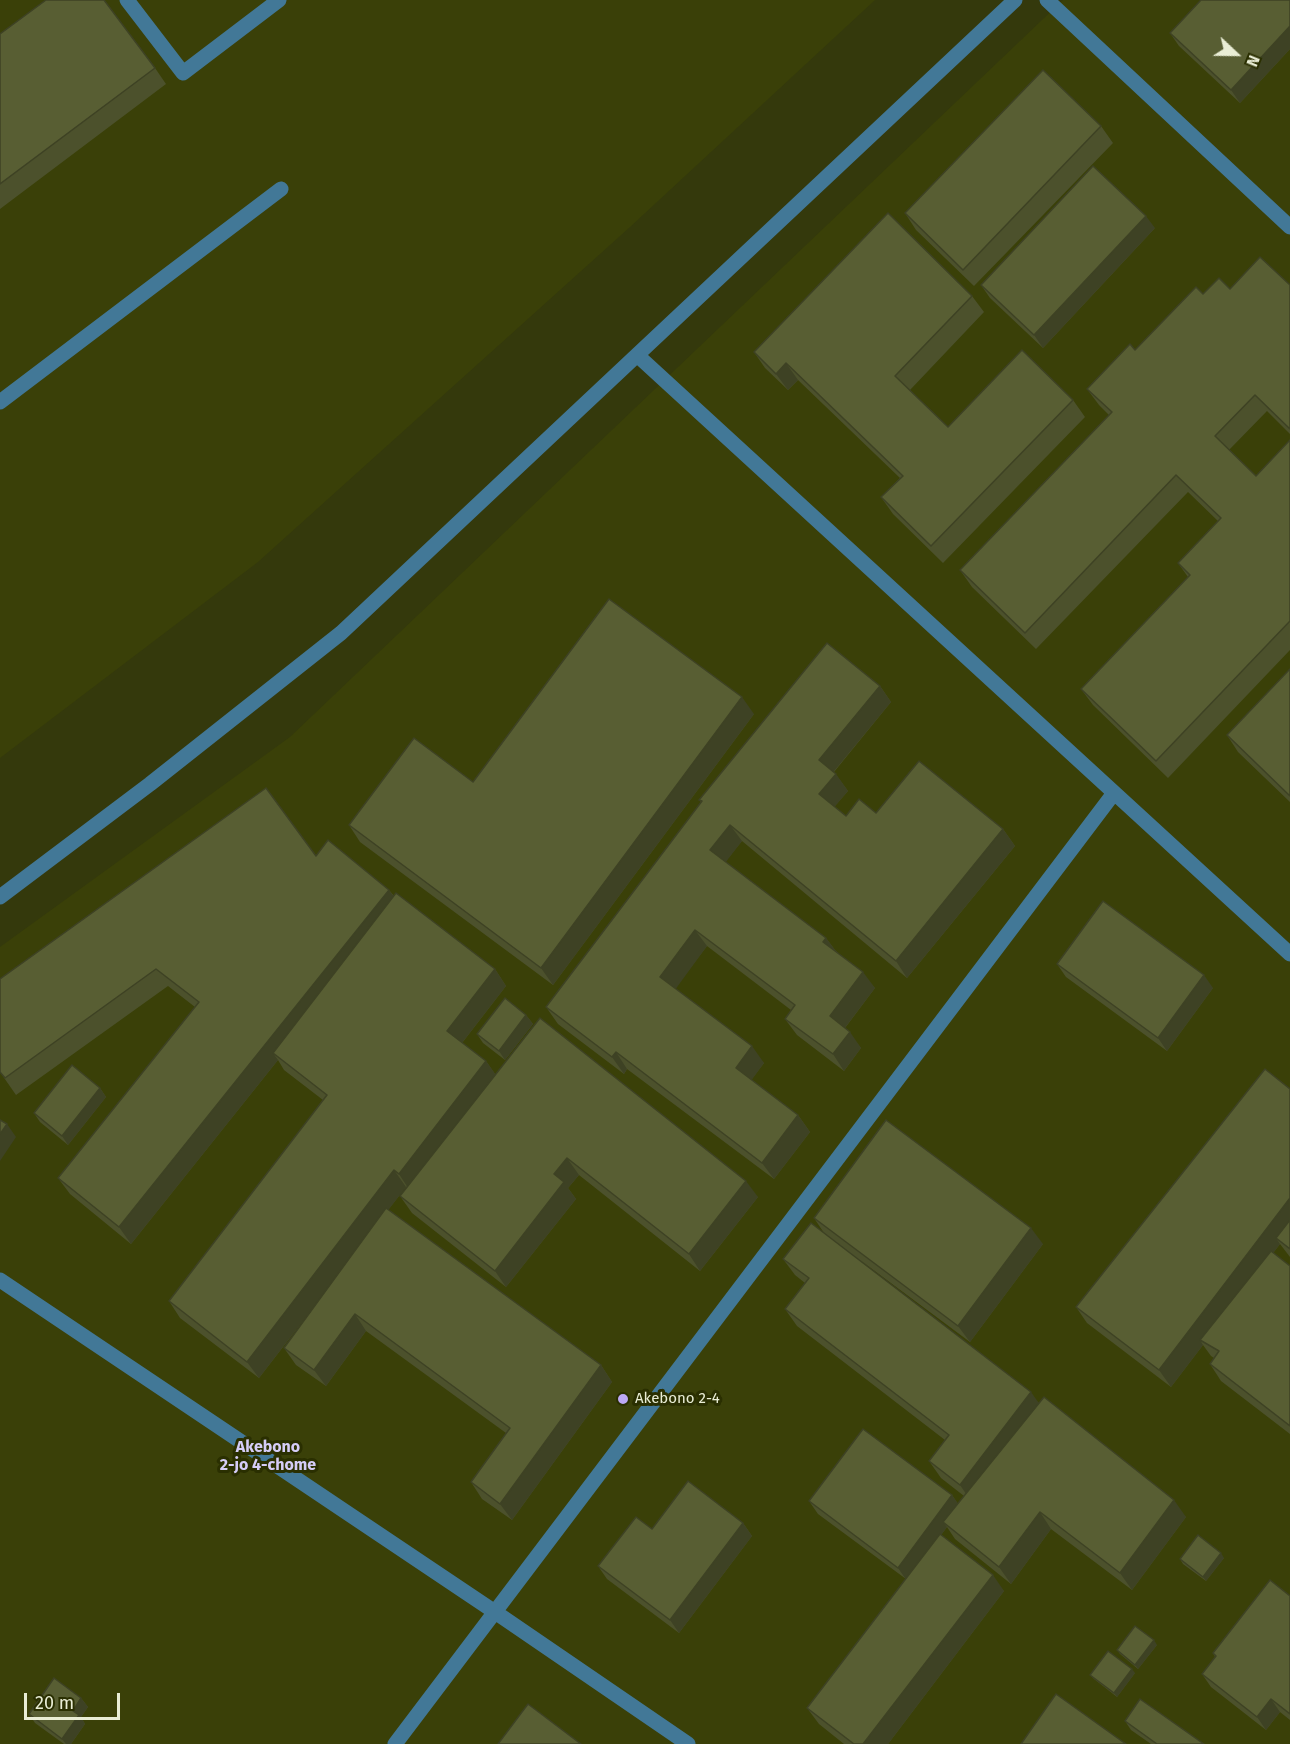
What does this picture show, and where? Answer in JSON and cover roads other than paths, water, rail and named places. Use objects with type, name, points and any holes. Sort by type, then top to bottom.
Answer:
[{"type":"street","points":[[127,0],[183,73],[279,0]]},
{"type":"street","points":[[0,897],[150,784],[341,633],[1015,0]]},
{"type":"street","points":[[1047,0],[1290,226]]},
{"type":"street","points":[[0,402],[281,189]]},
{"type":"street","points":[[637,355],[1290,954]]},
{"type":"street","points":[[395,1744],[1114,793]]},
{"type":"street","points":[[0,1280],[688,1744]]},
{"type":"place","name":"Akebono 2-4","points":[[623,1399]]},
{"type":"district","name":"Akebono 2-jo 4-chome","points":[[268,1457]]}]
